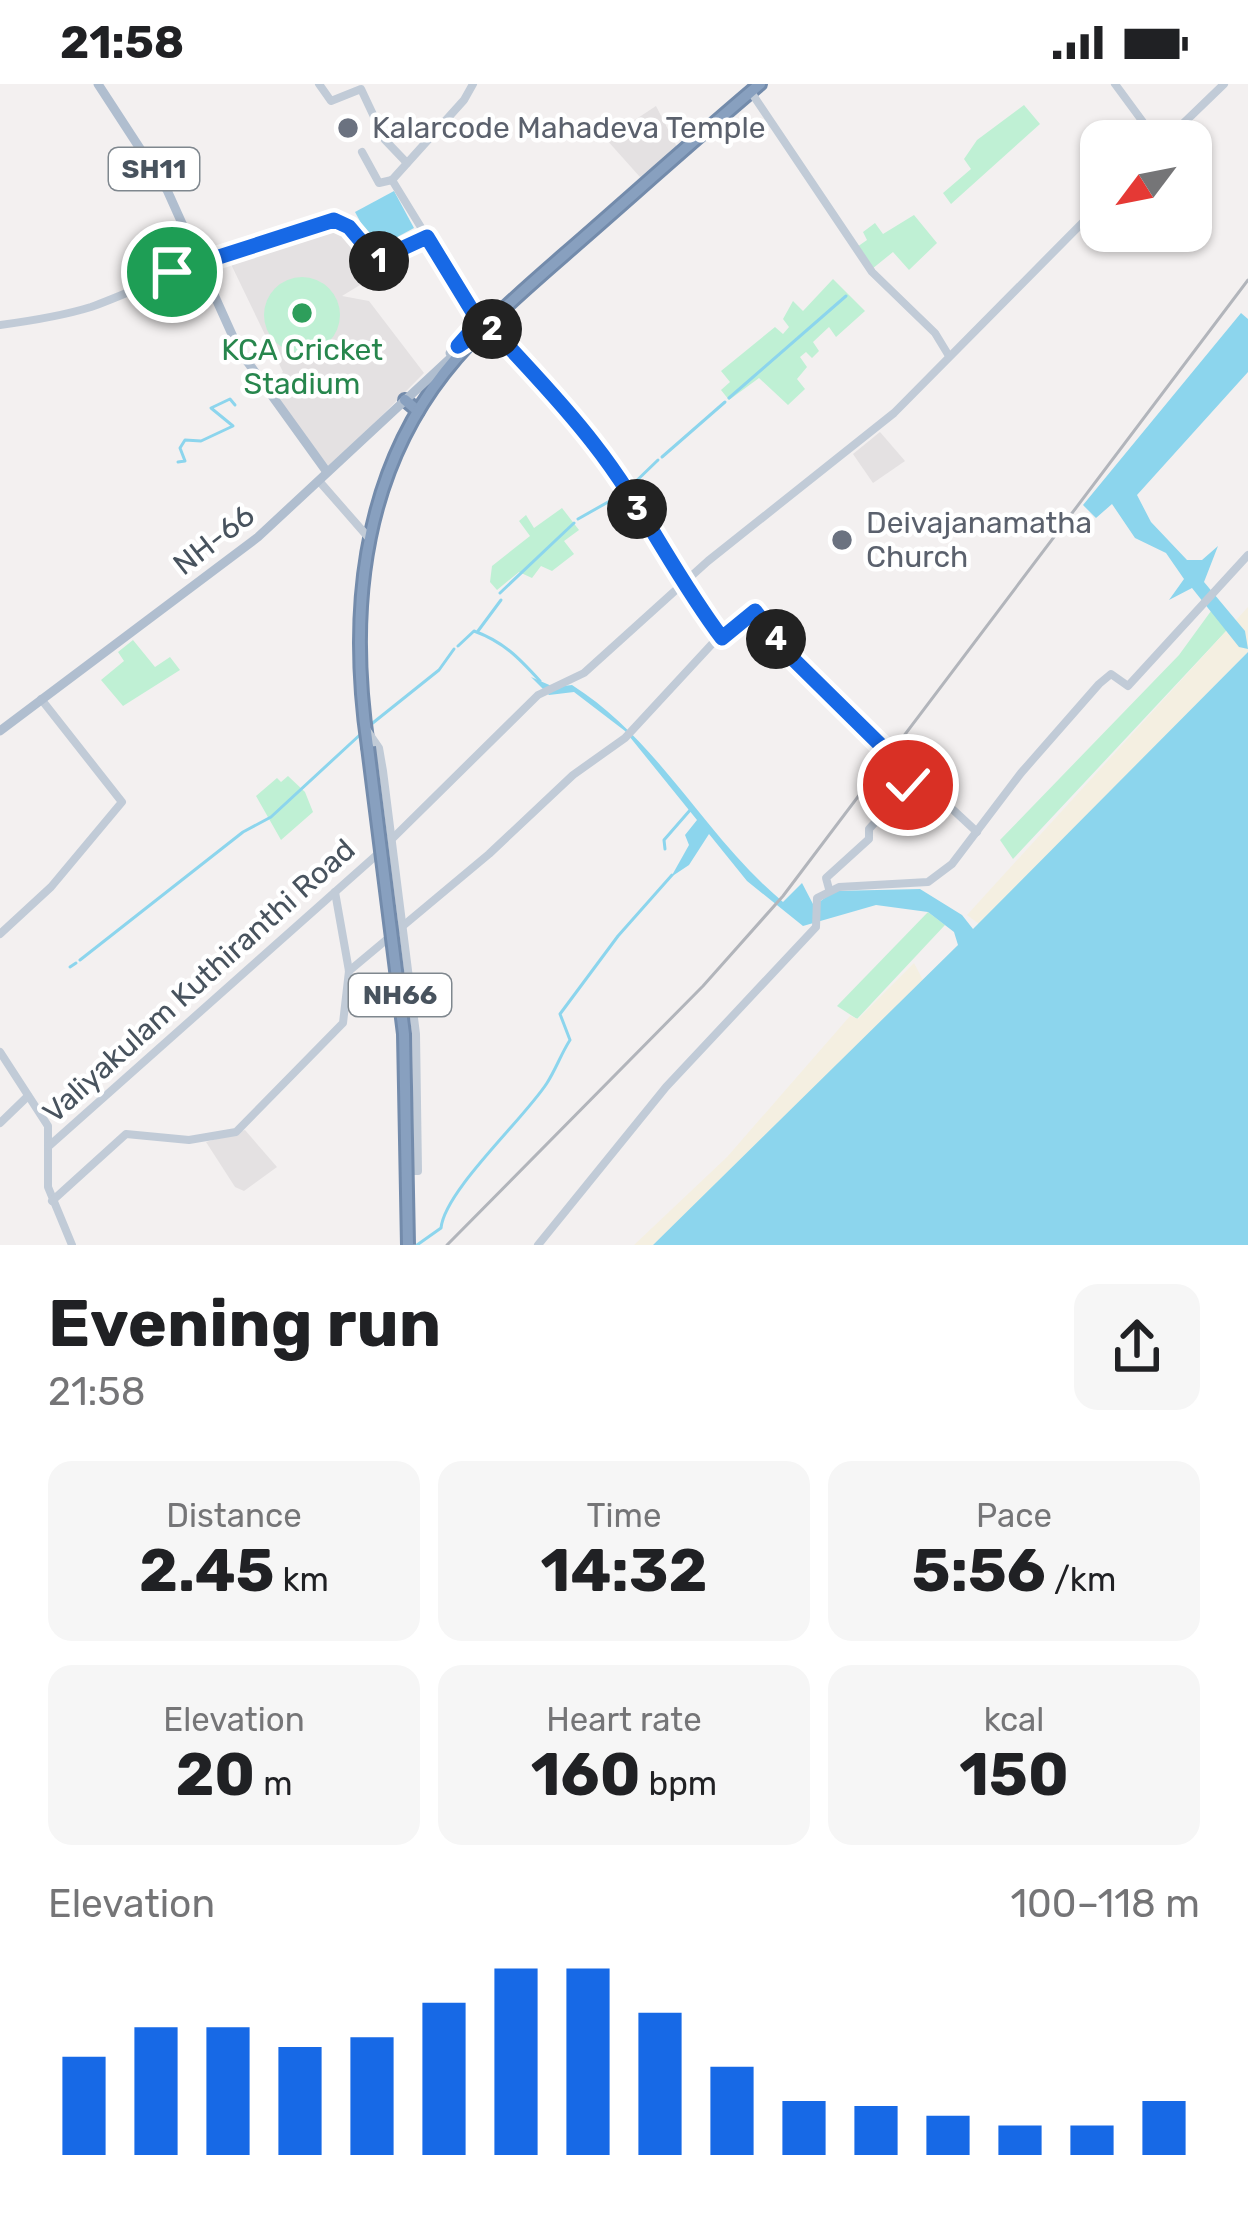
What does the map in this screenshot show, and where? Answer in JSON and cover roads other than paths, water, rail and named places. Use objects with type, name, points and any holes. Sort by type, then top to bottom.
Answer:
[{"type":"highway","name":"NH66","points":[[408,1245],[404,1034],[357,646],[368,537],[418,411],[486,325],[755,88]]},
{"type":"highway","name":"NH66","points":[[412,425],[486,325],[586,236]]},
{"type":"highway","points":[[405,400],[418,411]]},
{"type":"main road","name":"SH11","points":[[98,84],[167,190],[239,350],[323,477]]},
{"type":"main road","points":[[319,84],[331,101],[363,86],[385,140],[407,163]]},
{"type":"main road","points":[[362,152],[379,183],[392,180],[464,100],[472,84]]},
{"type":"main road","points":[[1115,84],[1144,120]]},
{"type":"main road","points":[[1184,120],[1224,84]]},
{"type":"main road","points":[[755,88],[872,272],[932,330],[950,356]]},
{"type":"main road","points":[[392,180],[486,325],[592,441],[682,586],[722,638]]},
{"type":"main road","points":[[0,325],[85,308],[196,261],[334,220],[349,227],[377,260],[427,237]]},
{"type":"main road","points":[[392,838],[543,693],[584,673],[878,426],[1080,225]]},
{"type":"main road","points":[[444,362],[486,325]]},
{"type":"main road","points":[[444,362],[486,325]]},
{"type":"main road","name":"NH-66","points":[[0,731],[224,565],[444,362]]},
{"type":"main road","points":[[323,477],[368,537]]},
{"type":"main road","points":[[538,1245],[634,1123],[807,936],[820,919],[815,903],[829,890],[928,882],[957,861],[1100,684],[1111,674],[1128,686],[1248,555]]},
{"type":"main road","points":[[349,971],[489,854],[573,775],[625,738],[722,638],[755,611],[784,650],[915,779],[977,832]]},
{"type":"main road","points":[[0,934],[51,887],[122,802],[41,699]]},
{"type":"main road","points":[[365,728],[379,748],[405,923],[417,1048],[418,1171],[403,1172],[400,1051],[368,747]]},
{"type":"main road","points":[[829,890],[826,878],[869,839],[869,829],[915,779]]},
{"type":"main road","name":"Valiyakulam Kuthiranthi Road","points":[[49,1146],[380,851]]},
{"type":"main road","points":[[52,1201],[126,1134],[189,1140],[236,1132],[343,1023],[349,971],[335,892]]},
{"type":"main road","points":[[0,1052],[44,1118],[49,1146],[46,1178],[72,1245]]},
{"type":"main road","points":[[0,1123],[28,1096]]},
{"type":"water","points":[[394,191],[414,228],[375,249],[355,212]]},
{"type":"water","points":[[1241,313],[1248,319],[1248,372],[1137,495],[1151,522],[1187,560],[1202,560],[1218,546],[1204,582],[1245,631],[1248,649],[1239,647],[1192,588],[1169,600],[1184,579],[1166,553],[1135,538],[1112,504],[1096,518],[1083,505]]},
{"type":"water","points":[[1248,652],[1248,1245],[653,1245],[958,945],[954,932],[928,912],[876,905],[803,926],[747,881],[709,834],[689,865],[671,877],[689,845],[685,835],[697,820],[625,731],[574,692],[549,695],[531,677],[554,687],[572,685],[631,733],[729,848],[783,902],[802,883],[814,906],[834,891],[920,889],[962,915],[973,929]]},
{"type":"waterway","points":[[729,398],[846,296]]},
{"type":"waterway","points":[[178,462],[185,461],[180,448],[185,440],[201,441],[233,426],[211,408],[230,399],[235,405]]},
{"type":"waterway","points":[[662,457],[725,402]]},
{"type":"waterway","points":[[629,488],[658,460]]},
{"type":"waterway","points":[[578,519],[624,493]]},
{"type":"waterway","points":[[500,593],[574,523]]},
{"type":"waterway","points":[[478,631],[501,600]]},
{"type":"waterway","points":[[458,646],[474,631],[485,635],[540,681]]},
{"type":"waterway","points":[[369,726],[439,670],[454,649]]},
{"type":"waterway","points":[[80,960],[243,832],[271,817],[363,732]]},
{"type":"waterway","points":[[665,849],[664,840],[691,809]]},
{"type":"waterway","points":[[417,1245],[441,1228],[456,1194],[547,1083],[570,1040],[560,1014],[618,936],[672,875]]},
{"type":"waterway","points":[[70,967],[76,963]]},
{"type":"railway","points":[[447,1245],[703,986],[783,896],[1248,280]]},
{"type":"place","name":"Kalarcode Mahadeva Temple","points":[[348,128]]},
{"type":"place","name":"KCA Cricket Stadium","points":[[302,313]]},
{"type":"place","name":"Deivajanamatha Church","points":[[842,540]]}]
